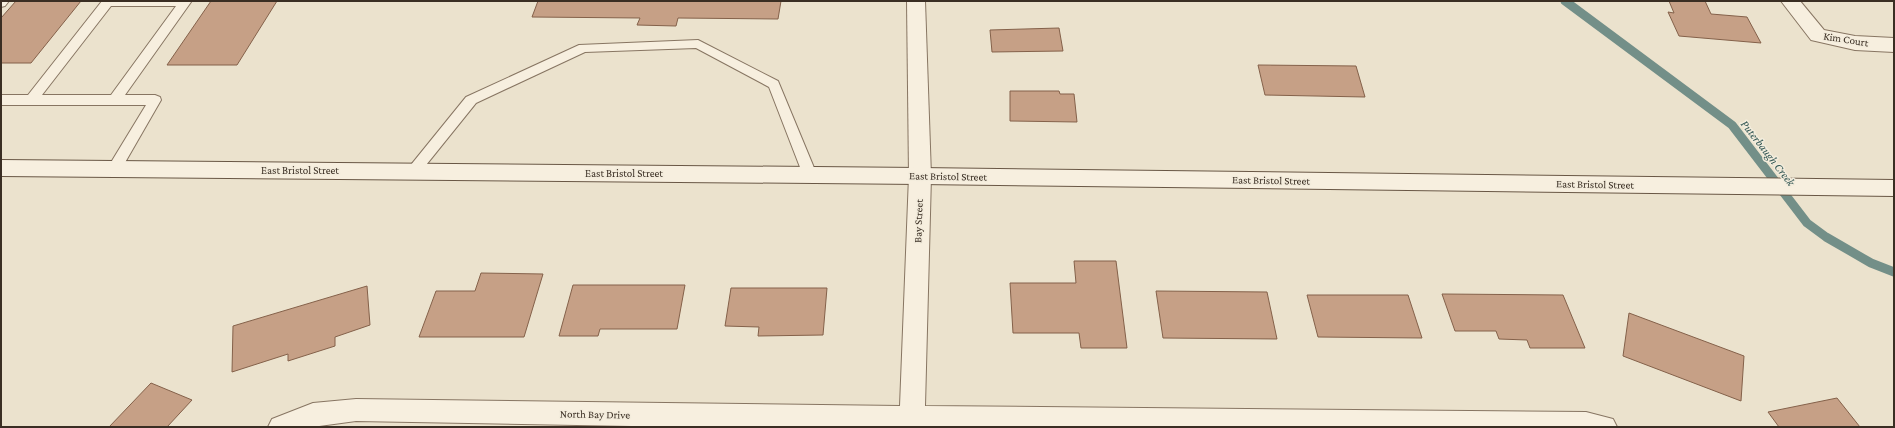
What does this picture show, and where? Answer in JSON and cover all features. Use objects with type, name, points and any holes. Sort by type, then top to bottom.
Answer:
[{"type":"main road","name":"Bay Street","points":[[912,418],[920,176],[916,1]]},
{"type":"main road","name":"Kim Court","points":[[1790,1],[1818,35],[1855,43],[1894,45]]},
{"type":"main road","name":"East Bristol Street","points":[[1,168],[920,176],[1894,188]]},
{"type":"main road","name":"North Bay Drive","points":[[282,427],[313,415],[356,410],[716,421],[912,418],[1203,423],[1586,424],[1604,427]]},
{"type":"lane","points":[[31,100],[108,2],[185,2],[115,100]]},
{"type":"lane","points":[[413,171],[471,100],[584,48],[698,44],[774,84],[810,175]]},
{"type":"lane","points":[[1,100],[155,100],[114,169]]},
{"type":"building","points":[[16,1],[81,1],[31,63],[1,63],[1,18]]},
{"type":"building","points":[[211,1],[277,1],[237,65],[167,65]]},
{"type":"building","points":[[538,1],[781,1],[778,19],[678,18],[676,26],[637,25],[640,18],[532,17]]},
{"type":"building","points":[[1669,1],[1705,1],[1711,14],[1747,17],[1761,43],[1679,36],[1668,12],[1674,13]]},
{"type":"building","points":[[1059,28],[1063,51],[992,52],[990,30]]},
{"type":"building","points":[[1258,65],[1356,66],[1365,97],[1265,95]]},
{"type":"building","points":[[1010,91],[1059,91],[1060,94],[1074,94],[1077,122],[1010,121]]},
{"type":"building","points":[[1074,261],[1116,261],[1127,348],[1081,348],[1079,333],[1013,333],[1010,283],[1076,283]]},
{"type":"building","points":[[481,273],[543,274],[524,337],[419,337],[436,291],[475,291]]},
{"type":"building","points":[[573,285],[685,285],[677,329],[600,329],[598,336],[559,336]]},
{"type":"building","points":[[367,286],[370,325],[335,337],[335,346],[288,361],[288,354],[232,372],[233,326]]},
{"type":"building","points":[[731,288],[827,288],[823,335],[758,336],[759,327],[725,326]]},
{"type":"building","points":[[1156,291],[1267,292],[1277,339],[1163,338]]},
{"type":"building","points":[[1442,294],[1563,295],[1585,348],[1530,348],[1527,340],[1499,339],[1496,331],[1455,331]]},
{"type":"building","points":[[1307,295],[1408,295],[1422,338],[1318,337]]},
{"type":"building","points":[[1629,313],[1744,356],[1741,401],[1623,356]]},
{"type":"building","points":[[151,383],[192,400],[167,427],[109,427]]},
{"type":"building","points":[[1837,398],[1860,427],[1779,427],[1768,412]]},
{"type":"waterway","name":"Puterbaugh Creek","points":[[1565,1],[1732,125],[1807,223],[1826,237],[1871,263],[1894,272]]}]
